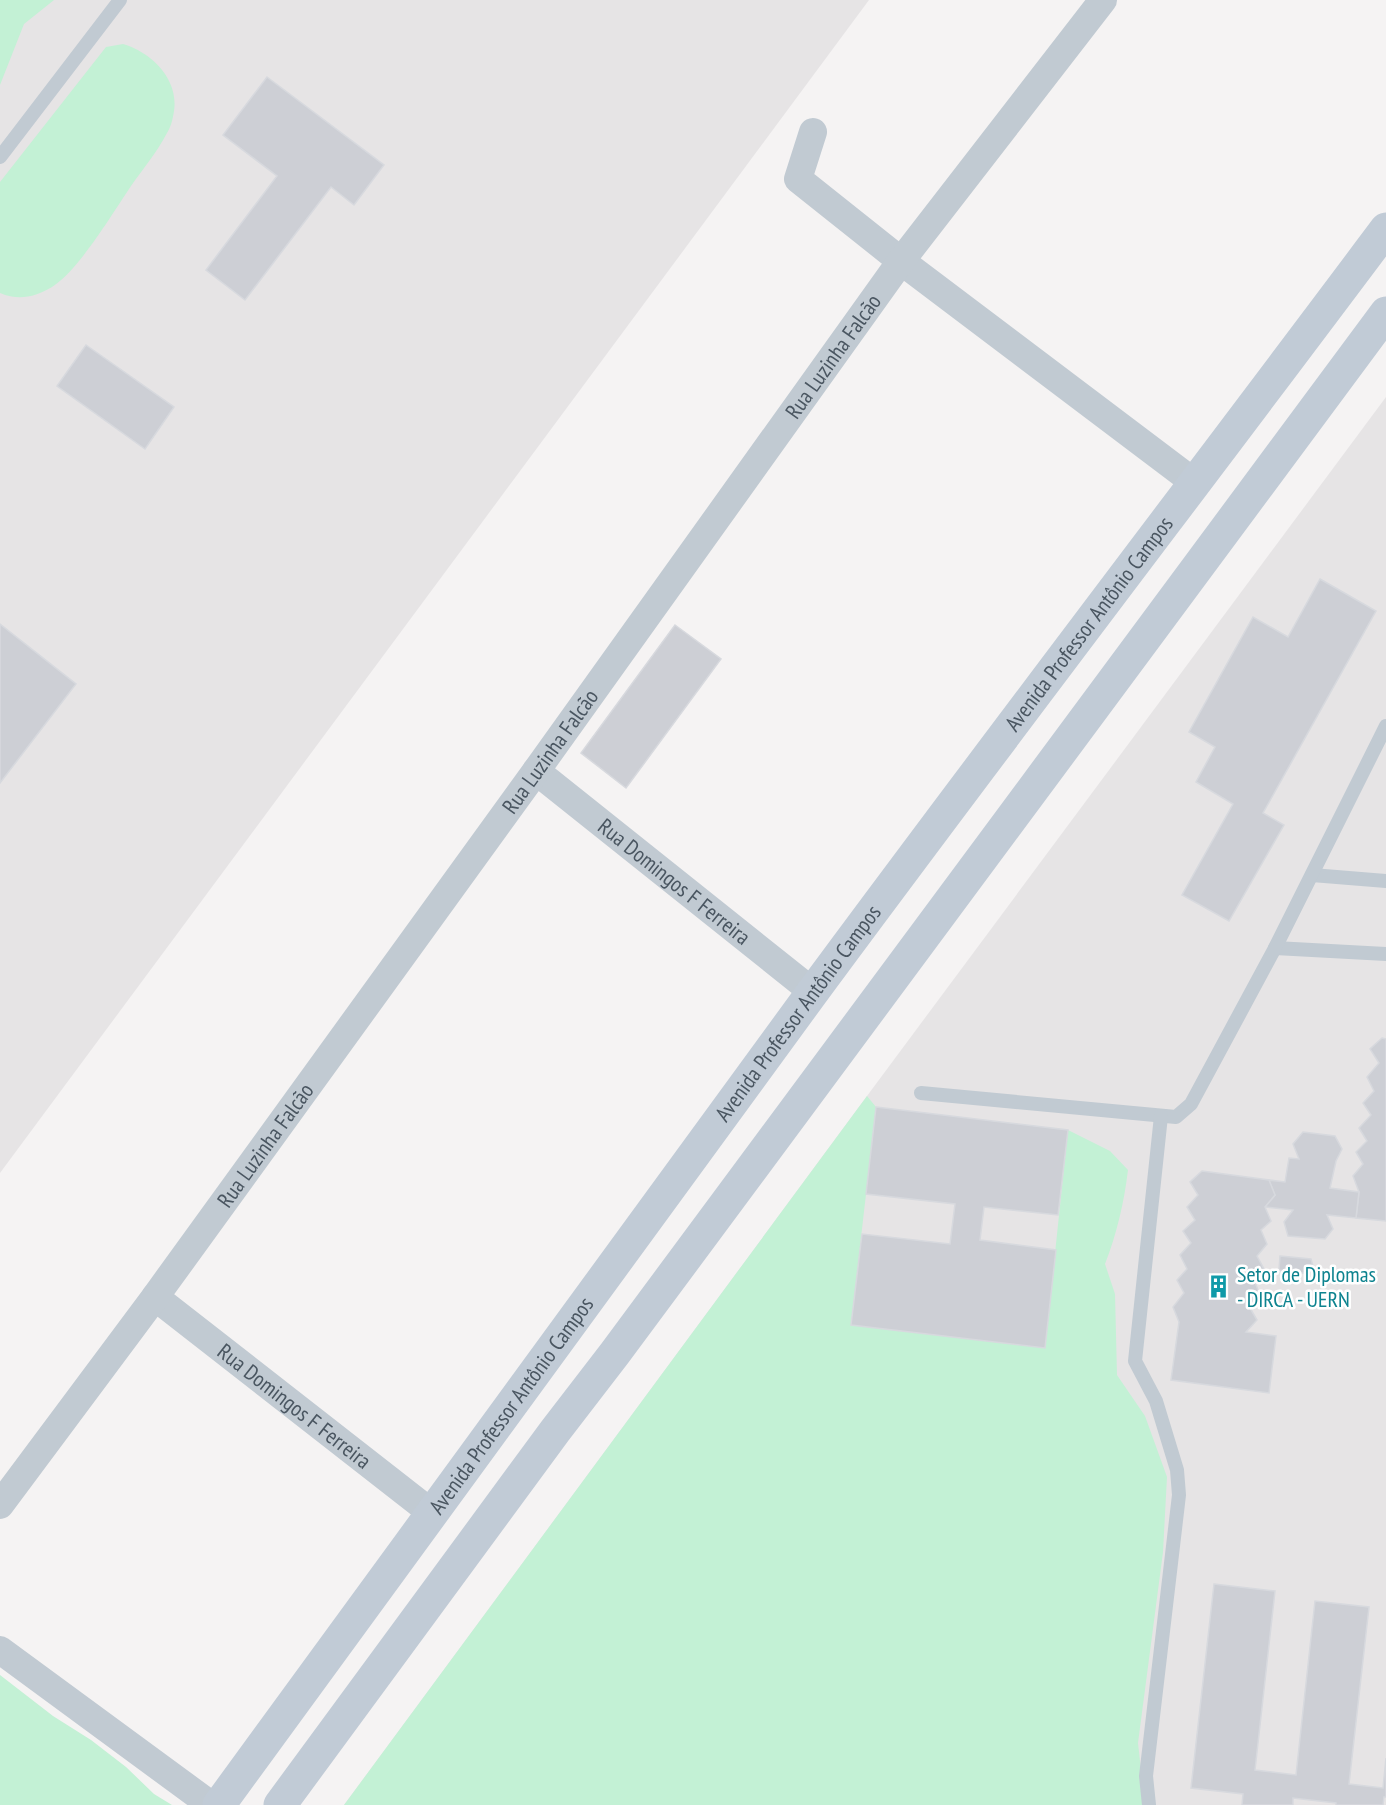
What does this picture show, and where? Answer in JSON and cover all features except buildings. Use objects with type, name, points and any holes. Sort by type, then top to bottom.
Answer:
[{"type":"street","name":"Rua Luzinha Falcão","points":[[0,1505],[155,1297],[536,771],[901,261],[1102,0]]},
{"type":"street","points":[[813,132],[798,179],[901,261],[1195,483]]},
{"type":"street","name":"Avenida Professor Antônio Campos","points":[[219,1805],[813,992],[1386,229]]},
{"type":"street","points":[[280,1805],[555,1431],[1386,313]]},
{"type":"street","name":"Rua Domingos F Ferreira","points":[[536,771],[813,992]]},
{"type":"street","name":"Rua Domingos F Ferreira","points":[[155,1297],[433,1514]]},
{"type":"street","points":[[576,1317],[615,1353]]},
{"type":"street","points":[[519,1393],[555,1431]]},
{"type":"street","points":[[0,1650],[211,1805]]},
{"type":"lane","points":[[0,157],[120,0]]},
{"type":"lane","points":[[921,1093],[1176,1117],[1191,1104],[1275,948],[1386,726]]},
{"type":"lane","points":[[1312,875],[1386,881]]},
{"type":"lane","points":[[1275,948],[1386,954]]},
{"type":"lane","points":[[1149,1805],[1146,1776],[1179,1495],[1177,1470],[1156,1401],[1135,1361],[1161,1116]]},
{"type":"shaded area","points":[[0,0],[869,0],[0,1173]]},
{"type":"shaded area","points":[[1386,397],[1386,1805],[344,1805],[867,1096]]},
{"type":"green space","points":[[0,0],[54,0],[24,24],[0,85]]},
{"type":"green space","points":[[123,44],[153,60],[167,78],[174,99],[171,125],[154,154],[94,241],[62,279],[52,287],[33,295],[14,297],[0,293],[0,182],[106,47]]},
{"type":"green space","points":[[867,1096],[876,1107],[851,1325],[1045,1348],[1068,1130],[1110,1151],[1128,1170],[1120,1218],[1105,1264],[1115,1294],[1117,1375],[1145,1416],[1167,1477],[1163,1552],[1138,1743],[1145,1805],[344,1805]]},
{"type":"green space","points":[[0,1675],[53,1716],[91,1740],[126,1767],[154,1794],[172,1805],[0,1805]]},
{"type":"place","name":"Setor de Diplomas - DIRCA - UERN","points":[[1219,1287]]}]
